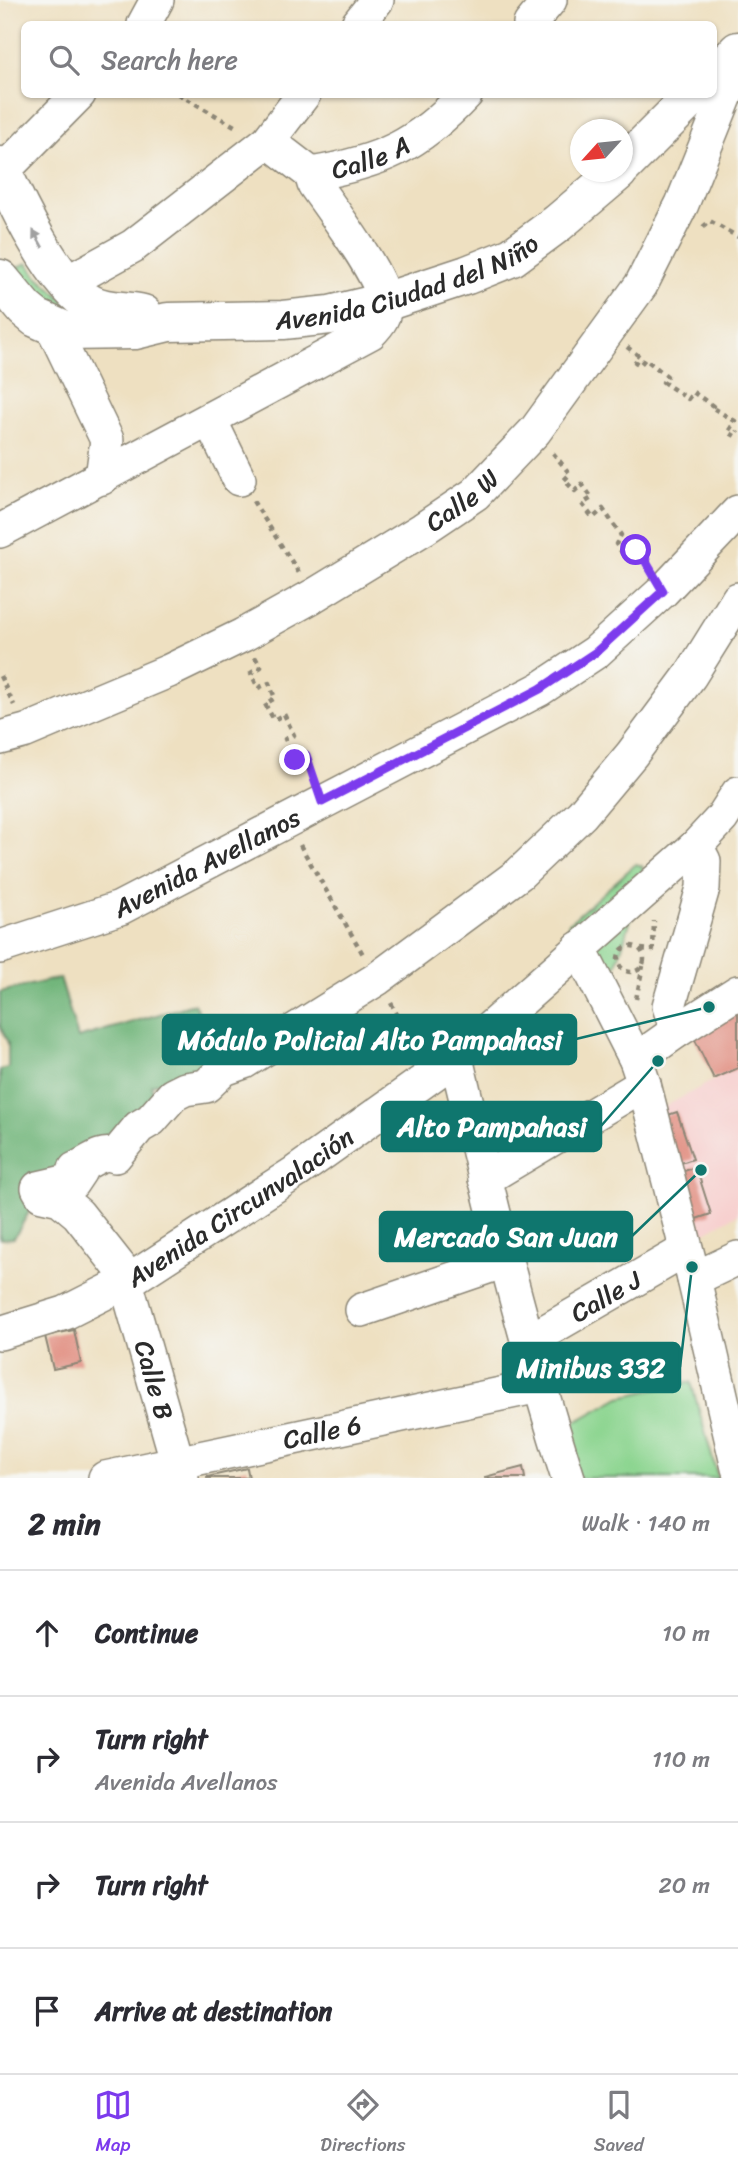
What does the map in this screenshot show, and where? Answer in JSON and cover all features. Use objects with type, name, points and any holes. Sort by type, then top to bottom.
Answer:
[{"type":"main road","points":[[633,156],[691,98]]},
{"type":"main road","name":"Avenida Ciudad del Niño","points":[[1,171],[39,242],[66,284],[88,303],[105,311],[135,312],[168,322]]},
{"type":"main road","name":"Avenida Ciudad del Niño","points":[[0,279],[25,309],[65,331],[135,330],[168,322],[283,320],[330,315],[385,302],[512,257],[606,182]]},
{"type":"street","points":[[146,21],[157,0]]},
{"type":"street","points":[[360,21],[377,0]]},
{"type":"street","points":[[532,21],[550,0]]},
{"type":"street","name":"Calle W","points":[[0,738],[26,731],[169,671],[243,635],[313,596],[475,494],[535,431],[641,285],[682,204],[728,90],[725,64]]},
{"type":"street","points":[[1,171],[75,98]]},
{"type":"street","points":[[66,284],[133,246],[268,141],[301,98]]},
{"type":"street","name":"Calle A","points":[[268,141],[311,174],[372,161],[413,142],[462,98]]},
{"type":"street","points":[[0,531],[370,333],[383,320],[385,302],[377,279],[314,184],[311,174]]},
{"type":"street","points":[[52,326],[107,440],[102,478]]},
{"type":"street","points":[[209,420],[239,479]]},
{"type":"street","name":"Avenida Avellanos","points":[[0,947],[120,908],[540,689],[596,652],[663,591],[738,512]]},
{"type":"street","points":[[128,1281],[78,1214],[60,1199],[42,1195],[38,1188],[64,1182],[72,1183],[80,1171],[75,1169],[91,1163],[101,1154],[115,1156],[139,1127],[151,1120],[173,1095],[185,1089],[206,1086],[224,1069],[244,1062],[377,979],[519,874],[582,814],[632,754],[690,676],[738,599]]},
{"type":"street","name":"Avenida Circunvalación","points":[[0,1333],[65,1313],[128,1281],[296,1172],[444,1067],[696,846],[722,818],[738,793]]},
{"type":"street","points":[[677,1031],[669,1006],[702,888],[704,861],[696,846]]},
{"type":"street","points":[[0,928],[46,932]]},
{"type":"street","points":[[579,948],[640,1072],[690,1265],[738,1468]]},
{"type":"street","points":[[485,1179],[640,1072],[677,1031],[738,992]]},
{"type":"street","points":[[444,1067],[485,1179],[539,1386],[568,1478]]},
{"type":"street","points":[[690,1265],[738,1258]]},
{"type":"street","points":[[362,1310],[505,1261]]},
{"type":"street","name":"Calle J","points":[[527,1342],[690,1265]]},
{"type":"street","name":"Calle B","points":[[128,1281],[180,1471]]},
{"type":"street","name":"Calle 6","points":[[105,1478],[180,1471],[539,1386]]},
{"type":"path","points":[[185,98],[215,115]]},
{"type":"path","points":[[682,204],[702,227],[710,221],[738,237]]},
{"type":"path","points":[[608,332],[639,356],[635,362],[640,365],[645,359],[667,376],[663,382],[688,400],[692,392],[735,421],[729,432],[735,436],[738,431]]},
{"type":"path","points":[[535,431],[570,474],[564,480],[575,491],[582,484],[592,498],[582,504],[593,518],[603,509],[621,535],[616,544],[625,557],[636,550],[645,553],[646,562],[663,591]]},
{"type":"path","points":[[239,479],[313,596]]},
{"type":"path","points":[[243,635],[261,667],[251,673],[258,688],[269,683],[275,698],[265,704],[274,720],[284,714],[294,735],[285,739],[295,760],[306,755],[322,802]]},
{"type":"path","points":[[285,820],[377,979],[444,1067]]},
{"type":"path","points":[[643,962],[638,970],[628,971],[623,969],[618,956],[624,947],[653,950],[655,910]]},
{"type":"path","points":[[635,1000],[644,957],[639,948]]},
{"type":"shaded area","points":[[738,1067],[738,1214],[700,1235],[690,1235],[647,1116]]},
{"type":"green space","points":[[27,263],[37,276],[80,314],[49,309],[12,270]]},
{"type":"green space","points":[[636,864],[642,866],[645,876],[609,987],[594,985],[568,930],[568,924]]},
{"type":"green space","points":[[60,978],[78,1038],[194,1004],[223,1055],[173,1080],[151,1085],[155,1098],[32,1207],[14,1238],[0,1239],[0,1070],[8,1068],[8,1043],[0,1026],[0,992]]},
{"type":"green space","points":[[691,1382],[718,1478],[578,1478],[565,1428],[620,1397]]},
{"type":"building","points":[[738,1006],[738,1068],[714,1079],[692,1034]]},
{"type":"building","points":[[677,1112],[693,1159],[675,1165],[659,1118]]},
{"type":"building","points":[[696,1167],[711,1214],[693,1220],[678,1173]]},
{"type":"building","points":[[74,1330],[81,1363],[53,1369],[45,1336]]},
{"type":"building","points":[[523,1467],[525,1478],[485,1478],[485,1477]]},
{"type":"building","points":[[247,1468],[249,1478],[207,1478],[207,1477]]},
{"type":"place","name":"Módulo Policial Alto Pampahasi","points":[[709,1007]]},
{"type":"place","name":"Alto Pampahasi","points":[[658,1061]]},
{"type":"place","name":"Mercado San Juan","points":[[701,1170]]},
{"type":"place","name":"Minibus 332","points":[[692,1267]]},
{"type":"route","points":[[295,760],[306,755],[322,802],[540,689],[596,652],[663,591],[646,562],[645,553],[636,550]]}]
